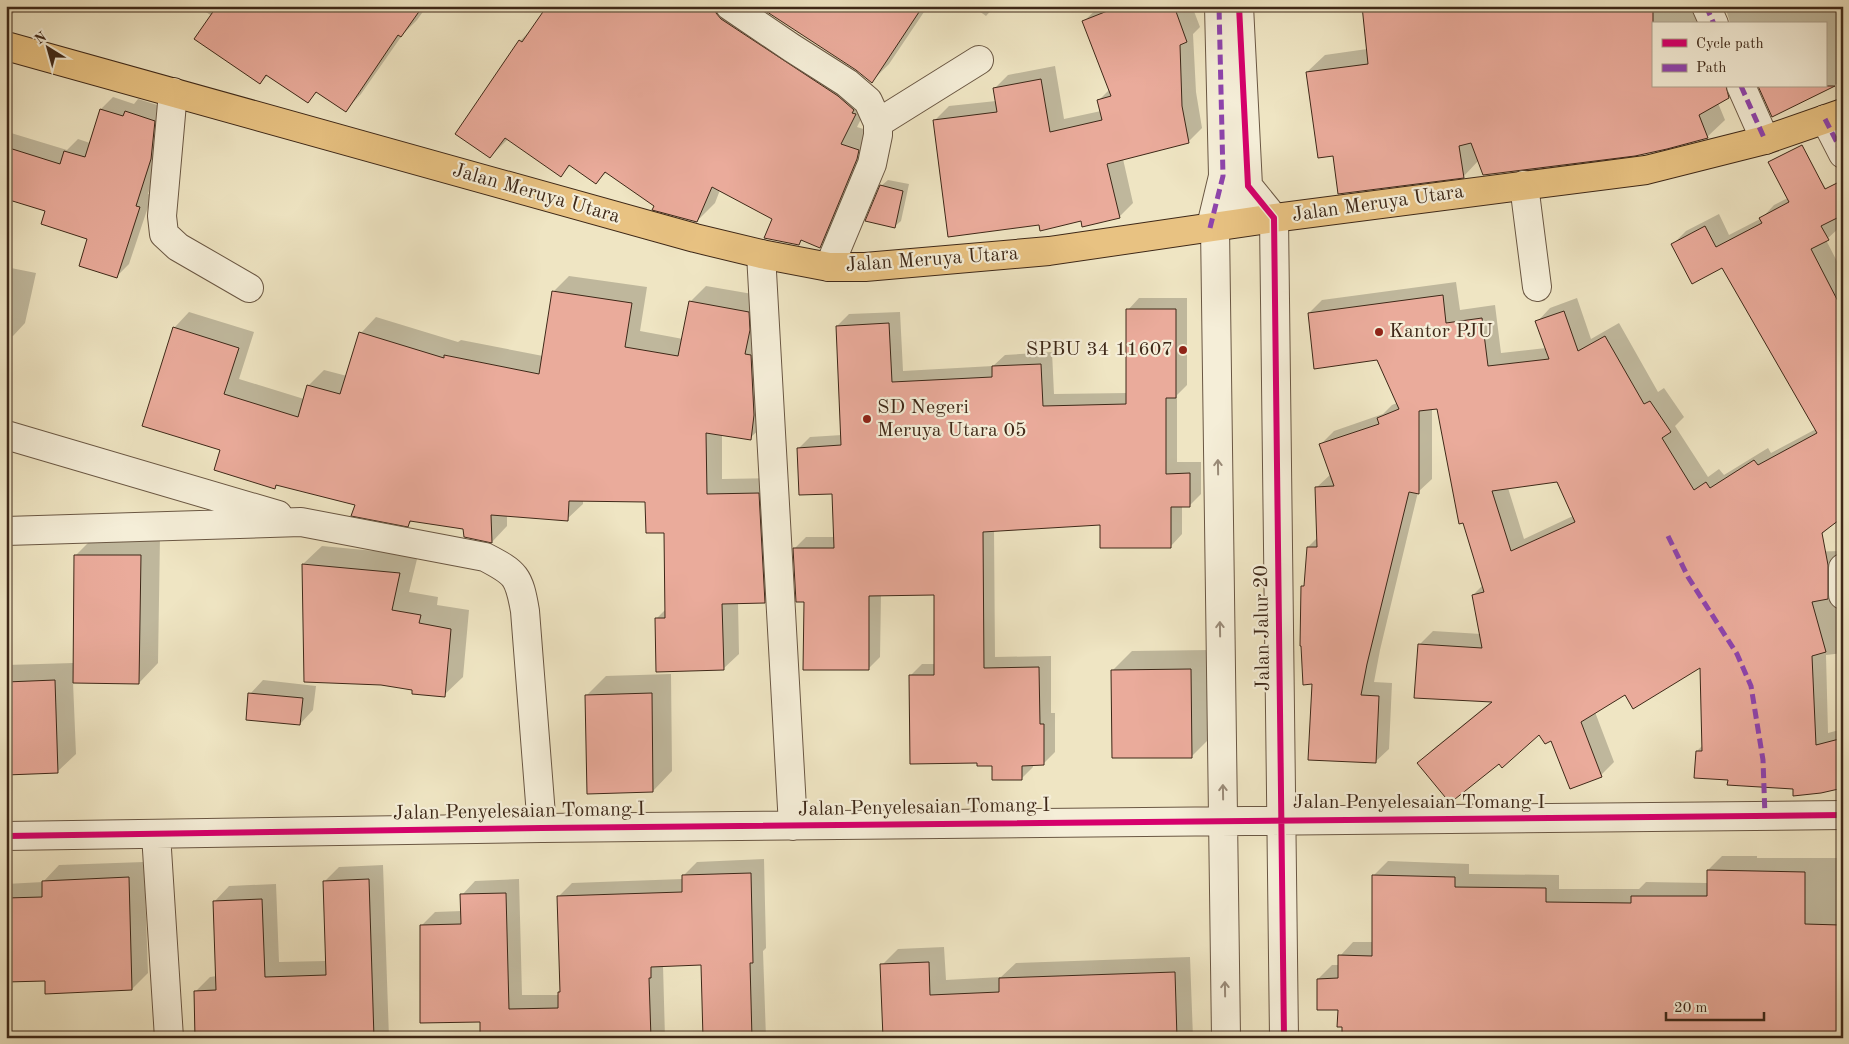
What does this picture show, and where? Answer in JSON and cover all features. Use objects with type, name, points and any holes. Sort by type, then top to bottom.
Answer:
[{"type":"main road","name":"Jalan Meruya Utara","points":[[6,46],[695,238],[760,254],[829,266],[865,267],[1049,251],[1274,218],[1646,170],[1765,140],[1834,116]]},
{"type":"street","points":[[730,6],[847,83],[868,101],[878,123],[878,135],[872,164],[829,266]]},
{"type":"street","points":[[1219,6],[1223,176],[1213,228],[1226,1038]]},
{"type":"street","points":[[1239,6],[1248,186],[1274,218]]},
{"type":"street","points":[[1706,6],[1713,22]]},
{"type":"street","points":[[878,123],[979,60]]},
{"type":"street","points":[[1742,88],[1765,140]]},
{"type":"street","points":[[173,92],[162,216],[164,234],[178,247],[249,288]]},
{"type":"street","points":[[1834,116],[1843,154]]},
{"type":"street","points":[[1524,185],[1537,287]]},
{"type":"street","points":[[1213,228],[1248,186]]},
{"type":"street","name":"Jalan Jalur 20","points":[[1274,218],[1284,1038]]},
{"type":"street","points":[[760,254],[793,826]]},
{"type":"street","points":[[6,434],[301,522],[485,557],[508,568],[521,586],[526,611],[542,828]]},
{"type":"street","points":[[6,531],[301,522]]},
{"type":"street","points":[[1843,568],[1843,595]]},
{"type":"street","name":"Jalan Penyelesaian Tomang I","points":[[6,836],[1223,820],[1843,815]]},
{"type":"street","points":[[156,834],[169,1038]]},
{"type":"building","points":[[217,6],[423,6],[401,37],[398,35],[346,112],[316,92],[308,103],[266,75],[260,84],[194,39]]},
{"type":"building","points":[[547,6],[715,6],[716,13],[721,19],[838,96],[854,110],[852,113],[856,114],[841,144],[859,150],[857,159],[820,248],[801,240],[799,245],[764,238],[772,219],[712,187],[697,222],[652,210],[654,206],[605,172],[596,184],[569,165],[561,177],[505,138],[490,158],[455,134],[519,40],[522,42]]},
{"type":"building","points":[[758,6],[923,6],[872,83],[856,70]]},
{"type":"building","points":[[1120,6],[1174,6],[1187,42],[1180,45],[1182,106],[1189,143],[1107,164],[1120,218],[1082,227],[1081,221],[1040,231],[1039,225],[948,237],[933,120],[997,112],[993,88],[1041,79],[1050,132],[1102,120],[1097,100],[1111,96],[1082,21]]},
{"type":"building","points":[[1362,6],[1653,6],[1652,88],[1726,88],[1729,98],[1699,115],[1708,138],[1667,149],[1635,156],[1483,175],[1471,143],[1459,146],[1464,178],[1338,194],[1333,156],[1318,158],[1306,72],[1368,64]]},
{"type":"building","points":[[1826,86],[1835,86],[1772,117],[1759,88],[1826,88]]},
{"type":"building","points":[[100,109],[123,116],[125,111],[155,121],[151,159],[136,206],[140,207],[117,278],[79,266],[87,239],[41,224],[45,211],[6,199],[6,147],[60,164],[64,151],[85,157]]},
{"type":"building","points":[[1802,145],[1825,189],[1843,180],[1843,215],[1821,226],[1829,240],[1811,249],[1843,311],[1843,517],[1822,533],[1828,565],[1828,599],[1812,602],[1826,652],[1812,656],[1816,745],[1843,738],[1843,788],[1793,796],[1793,789],[1727,785],[1728,780],[1694,778],[1696,751],[1702,751],[1700,668],[1633,709],[1625,695],[1581,722],[1602,777],[1570,789],[1551,741],[1545,744],[1539,735],[1502,768],[1499,764],[1450,803],[1417,763],[1492,702],[1414,698],[1418,644],[1482,648],[1472,595],[1484,592],[1463,523],[1459,524],[1437,409],[1419,411],[1419,494],[1409,492],[1361,695],[1379,696],[1376,763],[1308,760],[1312,684],[1303,685],[1300,646],[1301,586],[1304,586],[1307,547],[1317,547],[1315,487],[1334,486],[1319,444],[1379,424],[1377,418],[1399,409],[1377,360],[1314,369],[1308,313],[1443,295],[1446,323],[1482,318],[1488,366],[1549,359],[1535,321],[1564,311],[1578,351],[1605,336],[1644,404],[1650,401],[1671,432],[1662,438],[1694,490],[1706,482],[1710,488],[1754,460],[1758,465],[1817,433],[1722,268],[1692,284],[1671,244],[1705,226],[1716,247],[1762,223],[1759,218],[1789,202],[1768,162]],"holes":[[[1557,482],[1575,522],[1511,551],[1492,491]]]},
{"type":"building","points":[[880,185],[903,191],[895,228],[865,221]]},
{"type":"building","points":[[552,291],[632,303],[625,347],[678,356],[689,301],[749,312],[750,330],[745,354],[751,355],[754,415],[751,440],[706,433],[707,494],[759,493],[765,603],[722,604],[724,670],[656,672],[655,618],[665,618],[664,533],[646,533],[645,502],[569,501],[568,521],[491,515],[492,543],[464,537],[463,529],[410,521],[408,527],[351,516],[355,505],[276,485],[275,489],[214,470],[220,450],[142,426],[173,327],[239,348],[224,394],[298,417],[307,385],[340,394],[359,332],[444,358],[444,355],[539,374]]},
{"type":"building","points":[[1126,309],[1176,309],[1176,398],[1166,398],[1166,474],[1190,473],[1190,507],[1171,507],[1171,548],[1100,548],[1100,525],[983,532],[984,668],[1039,667],[1040,724],[1044,724],[1044,765],[1022,766],[1022,780],[992,780],[992,766],[977,766],[977,763],[910,764],[909,675],[934,675],[934,595],[869,596],[869,670],[803,670],[804,602],[796,602],[793,548],[834,548],[832,494],[799,495],[797,448],[841,445],[836,326],[889,323],[892,382],[992,377],[992,366],[1041,364],[1043,406],[1126,404]]},
{"type":"building","points":[[74,555],[141,555],[139,684],[73,683]]},
{"type":"building","points":[[302,564],[400,573],[392,610],[421,615],[419,623],[451,629],[445,697],[412,694],[412,690],[381,685],[304,682]]},
{"type":"building","points":[[1191,669],[1192,758],[1112,758],[1111,670]]},
{"type":"building","points":[[55,680],[58,773],[6,775],[6,682]]},
{"type":"building","points":[[248,693],[303,698],[300,725],[246,720]]},
{"type":"building","points":[[652,693],[653,792],[587,794],[585,695]]},
{"type":"building","points":[[1707,870],[1805,872],[1805,924],[1840,925],[1839,978],[1843,978],[1843,1038],[1342,1038],[1342,1027],[1337,1027],[1338,1010],[1317,1010],[1317,979],[1338,978],[1338,955],[1372,956],[1372,875],[1455,877],[1455,887],[1546,888],[1546,902],[1631,903],[1631,896],[1707,896]]},
{"type":"building","points":[[751,873],[753,963],[750,963],[752,1038],[703,1038],[701,965],[651,967],[651,978],[649,978],[651,1038],[480,1038],[480,1022],[420,1023],[420,925],[461,924],[460,894],[506,893],[509,1009],[558,1008],[558,992],[560,992],[557,896],[682,892],[682,875]]},
{"type":"building","points":[[129,877],[132,990],[45,994],[45,981],[6,982],[6,898],[42,897],[42,881]]},
{"type":"building","points":[[369,879],[374,1038],[195,1038],[194,991],[216,990],[213,901],[262,899],[265,977],[326,975],[323,881]]},
{"type":"building","points":[[929,962],[930,995],[999,992],[999,978],[1175,972],[1177,1038],[941,1038],[941,1036],[883,1038],[880,964]]},
{"type":"marked path","points":[[1210,228],[1223,176],[1219,6]]},
{"type":"marked path","points":[[1706,6],[1713,22]]},
{"type":"marked path","points":[[1742,88],[1765,140]]},
{"type":"marked path","points":[[1825,119],[1843,154]]},
{"type":"marked path","points":[[1668,536],[1688,577],[1737,654],[1751,686],[1763,760],[1765,816]]},
{"type":"marked path","points":[[1843,568],[1843,595]]},
{"type":"cycle path","points":[[1239,6],[1248,186],[1274,218],[1284,1038]]},
{"type":"cycle path","points":[[6,836],[542,828],[1843,815]]},
{"type":"place","name":"Kantor PJU","points":[[1379,332]]},
{"type":"place","name":"SPBU 34 11607","points":[[1183,350]]},
{"type":"place","name":"SD Negeri Meruya Utara 05","points":[[867,419]]}]
